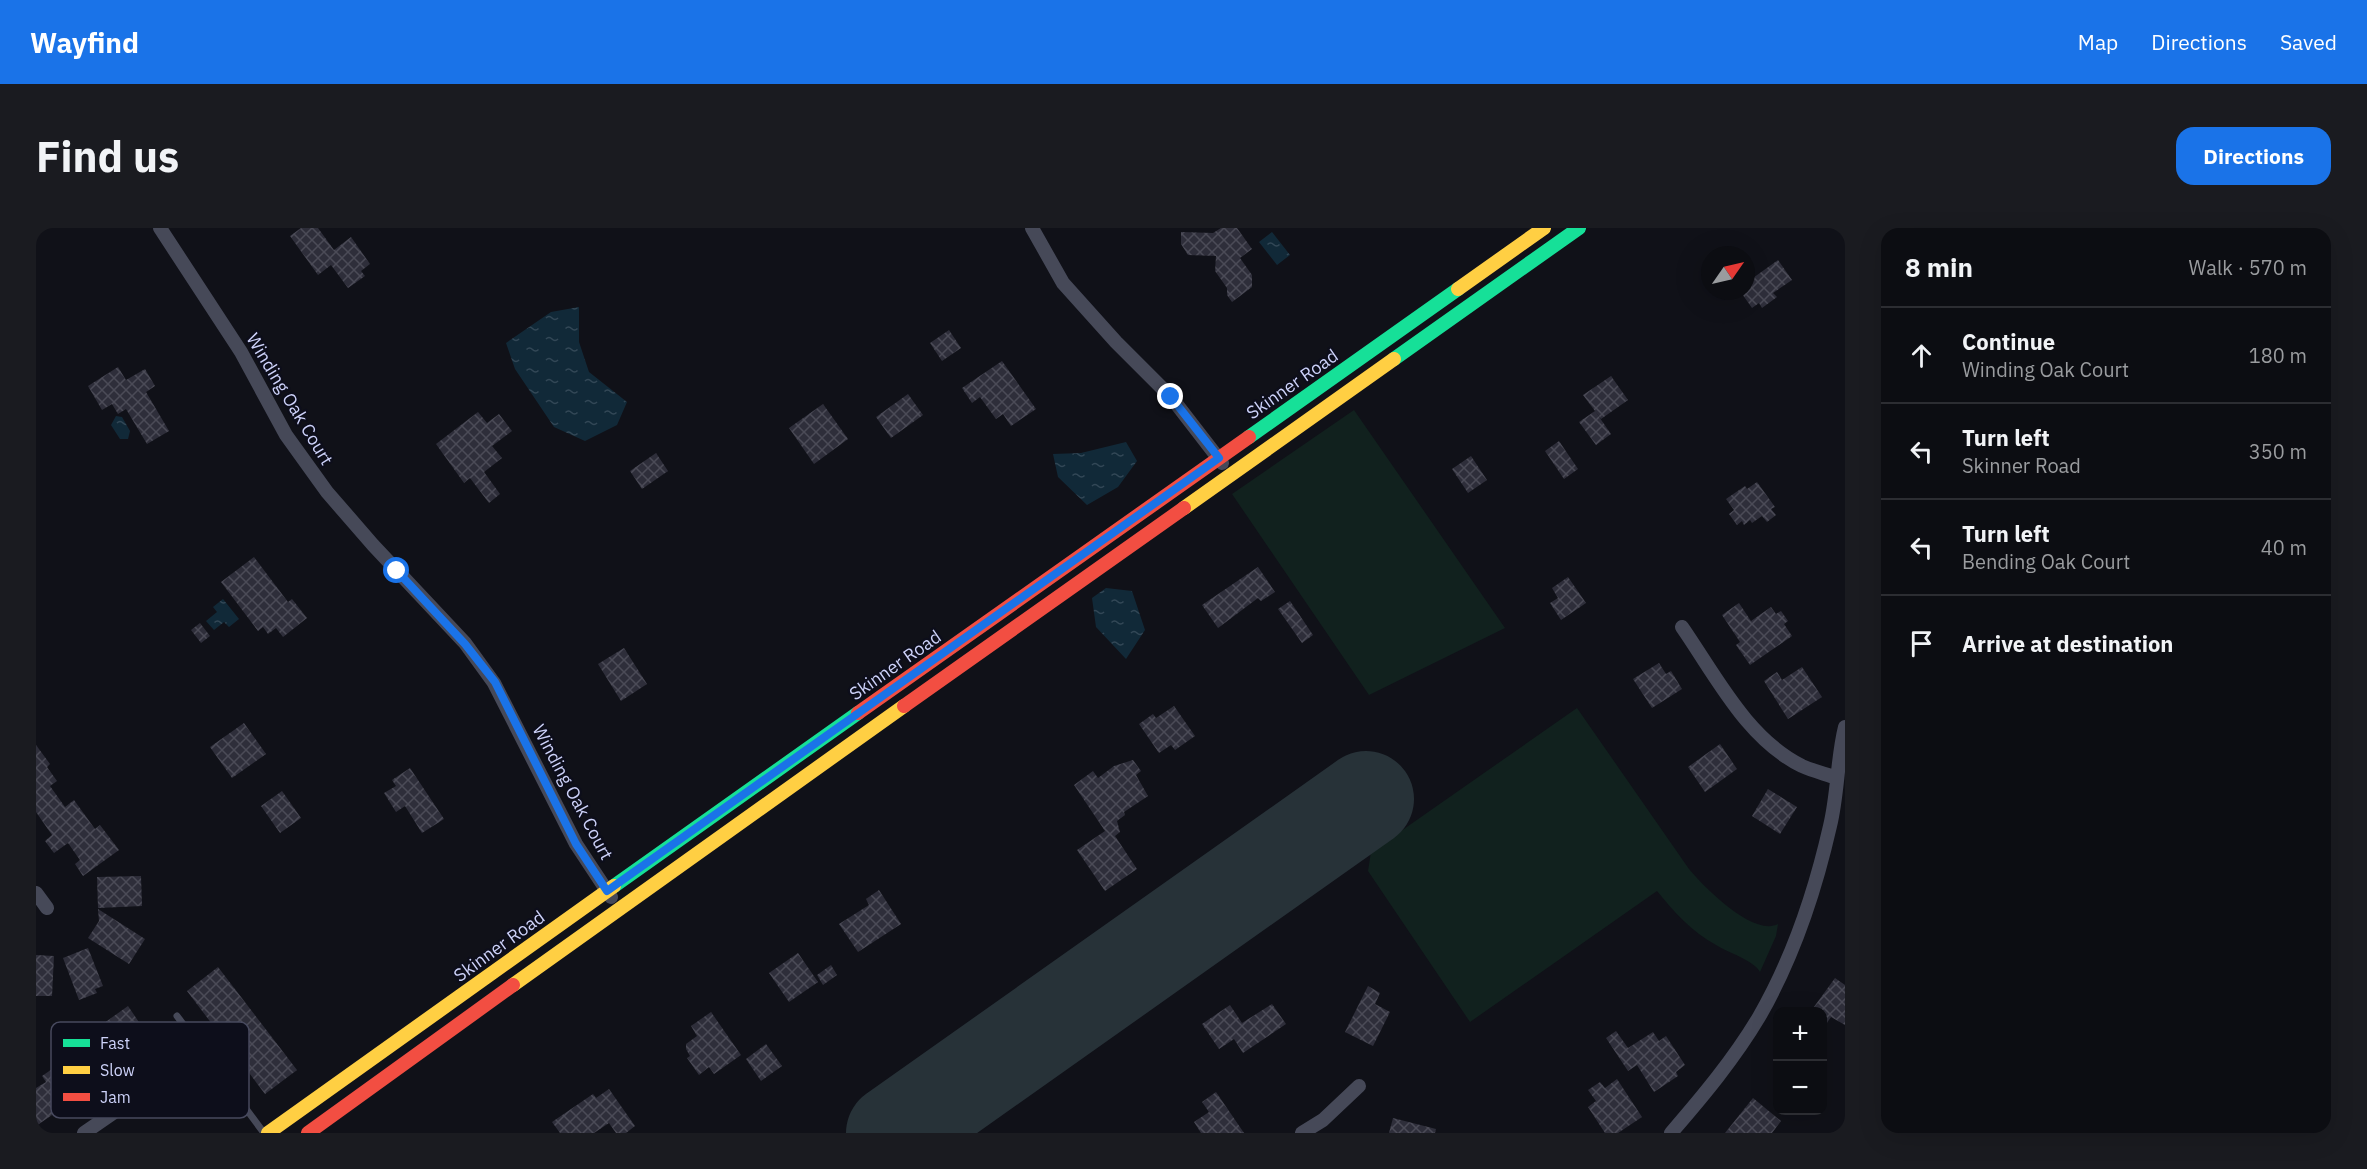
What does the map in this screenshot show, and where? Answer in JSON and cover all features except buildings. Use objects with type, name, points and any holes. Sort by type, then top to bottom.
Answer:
[{"type":"street","name":"Winding Oak Court","points":[[160,228],[241,352],[286,435],[327,492],[465,644],[495,682],[576,844],[619,908]]},
{"type":"street","points":[[1032,228],[1063,283],[1116,342],[1171,397],[1230,475]]},
{"type":"street","name":"Skinner Road","points":[[268,1133],[1545,228]]},
{"type":"street","points":[[308,1133],[619,908],[1579,228]]},
{"type":"street","points":[[1683,627],[1743,716],[1761,735],[1802,766],[1837,778]]},
{"type":"street","points":[[1671,1133],[1719,1077],[1759,1017],[1784,967],[1812,896],[1831,823],[1845,727]]},
{"type":"street","points":[[36,893],[47,908]]},
{"type":"street","points":[[1302,1133],[1323,1120],[1359,1086]]},
{"type":"street","points":[[84,1133],[106,1118]]},
{"type":"lane","points":[[177,1016],[181,1022]]},
{"type":"lane","points":[[249,1113],[264,1133]]},
{"type":"shaded area","points":[[1354,410],[1505,628],[1369,695],[1232,494]]},
{"type":"shaded area","points":[[1577,708],[1689,869],[1717,898],[1743,917],[1768,926],[1778,924],[1776,936],[1760,972],[1747,960],[1707,940],[1691,928],[1657,891],[1470,1022],[1368,871],[1371,852]]},
{"type":"water","points":[[1272,232],[1290,255],[1277,265],[1259,242]]},
{"type":"water","points":[[579,307],[579,342],[589,372],[627,402],[617,425],[585,441],[554,427],[515,369],[506,343],[551,312]]},
{"type":"water","points":[[116,416],[122,417],[130,431],[128,439],[120,439],[111,425]]},
{"type":"water","points":[[1126,442],[1137,461],[1118,487],[1087,505],[1058,477],[1053,454],[1081,453]]},
{"type":"water","points":[[1106,588],[1132,591],[1145,630],[1126,659],[1096,627],[1092,598]]},
{"type":"water","points":[[223,599],[239,619],[229,627],[224,622],[214,630],[206,621],[217,612],[213,607]]},
{"type":"runway","points":[[894,1133],[1366,799]]},
{"type":"traffic: fast","points":[[1394,359],[1579,228]]},
{"type":"traffic: fast","points":[[1249,437],[1458,289]]},
{"type":"traffic: fast","points":[[614,886],[858,713]]},
{"type":"traffic: slow","points":[[1458,289],[1544,228]]},
{"type":"traffic: slow","points":[[1184,508],[1394,359]]},
{"type":"traffic: slow","points":[[513,985],[904,706]]},
{"type":"traffic: slow","points":[[268,1133],[614,886]]},
{"type":"traffic: jam","points":[[858,713],[1249,437]]},
{"type":"traffic: jam","points":[[904,706],[1184,508]]},
{"type":"traffic: jam","points":[[308,1133],[513,985]]},
{"type":"route","points":[[397,571],[465,644],[495,682],[576,844],[607,891],[1219,458],[1171,397]]}]
